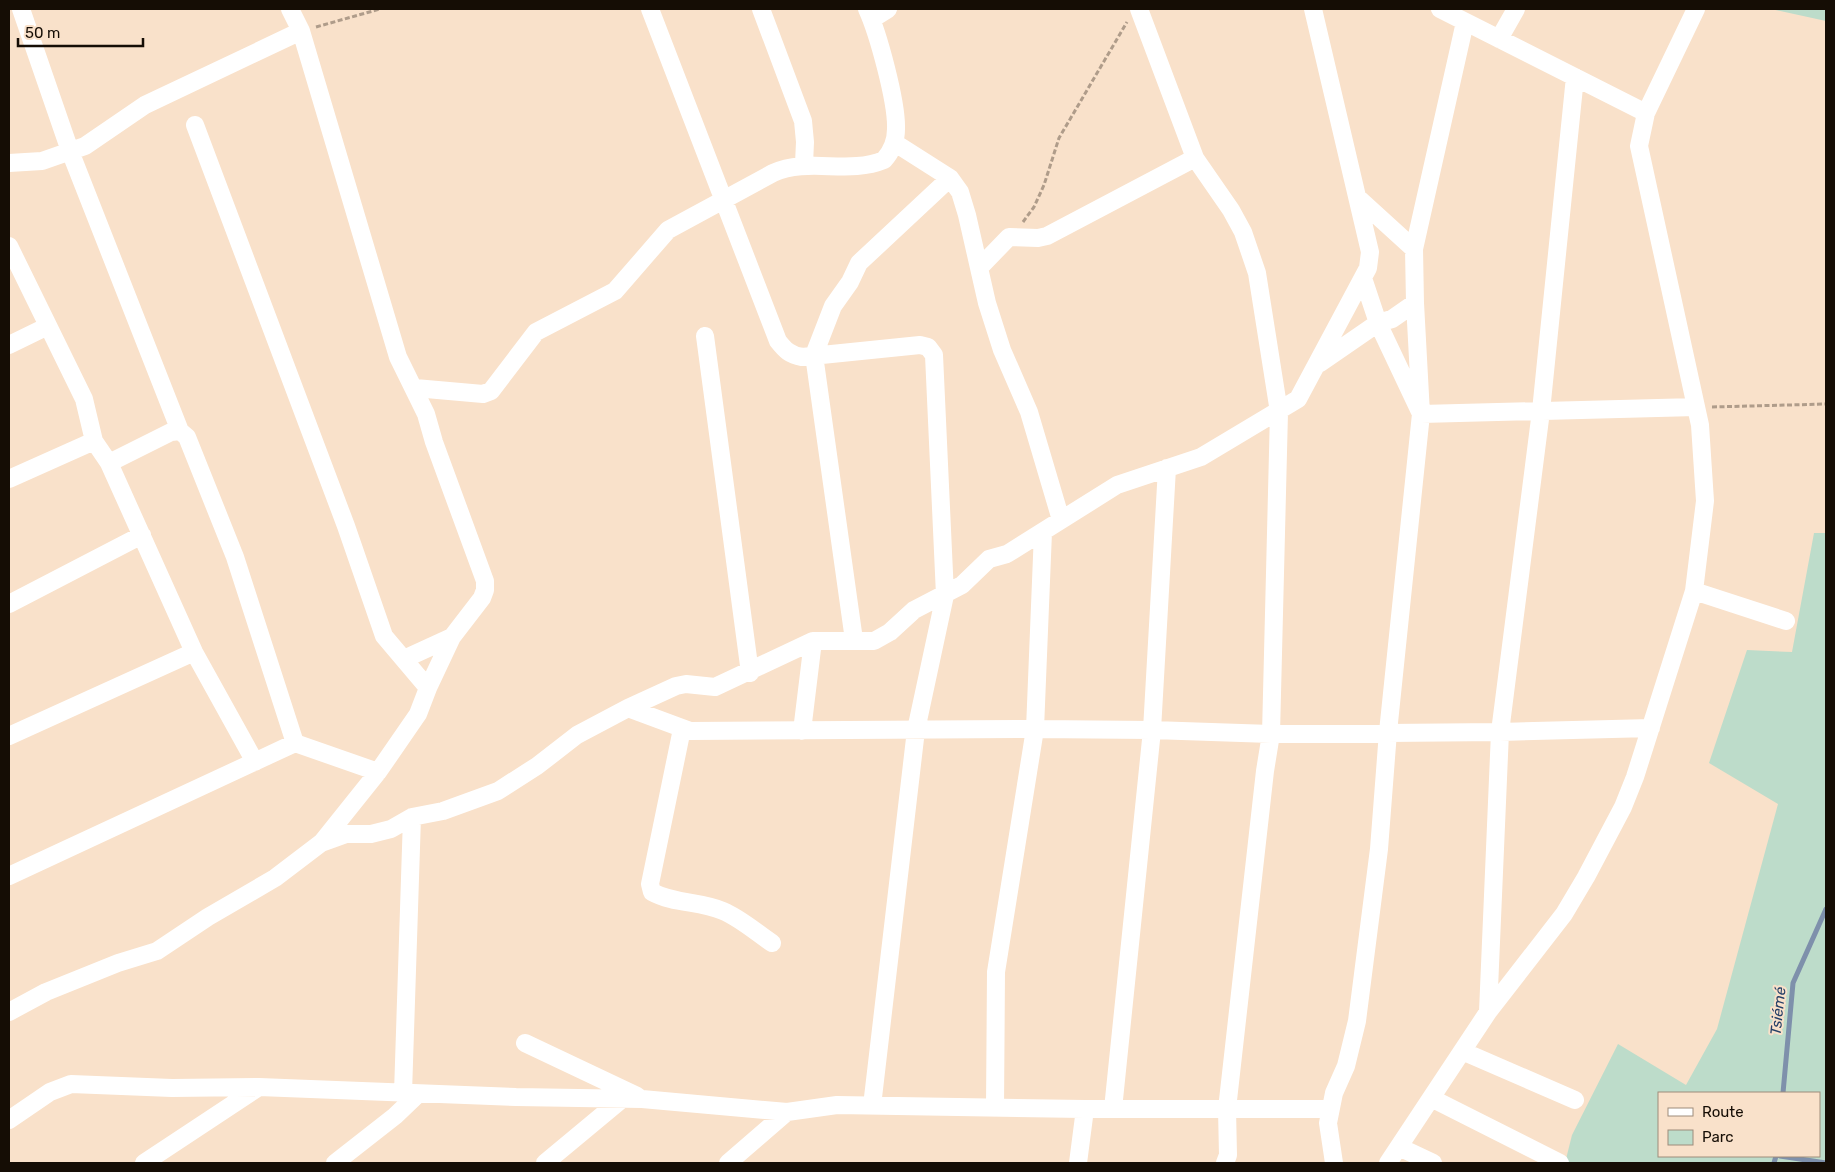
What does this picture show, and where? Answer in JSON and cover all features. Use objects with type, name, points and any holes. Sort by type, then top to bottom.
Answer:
[{"type":"street","points":[[21,9],[70,151],[180,431],[187,437],[235,557],[294,743]]},
{"type":"street","points":[[9,1012],[46,992],[118,963],[157,951],[208,917],[275,878],[321,843],[378,772],[418,714],[452,637],[482,598],[485,581],[415,388],[398,357],[301,31],[290,9]]},
{"type":"street","points":[[650,9],[778,340],[794,356],[920,345],[928,347],[934,354],[945,595],[916,730],[872,1106]]},
{"type":"street","points":[[761,9],[803,121],[805,142],[804,164]]},
{"type":"street","points":[[415,388],[483,394],[491,391],[536,332],[615,291],[668,230],[723,198],[786,167],[804,164],[860,168],[884,160],[895,143],[895,115],[886,69],[869,14],[888,9]]},
{"type":"street","points":[[321,843],[346,834],[371,834],[391,829],[412,817],[443,810],[498,791],[537,766],[577,735],[628,708],[676,686],[686,684],[715,687],[750,673],[813,642],[874,641],[890,632],[914,610],[945,595],[967,581],[989,559],[1007,554],[1117,485],[1201,457],[1298,399],[1368,268],[1370,252],[1313,9]]},
{"type":"street","points":[[1440,9],[1646,113]]},
{"type":"street","points":[[1499,39],[1516,9]]},
{"type":"street","points":[[1388,1163],[1488,1012],[1564,914],[1586,877],[1623,807],[1651,728],[1694,591],[1705,501],[1700,425],[1639,146],[1646,113],[1696,9]]},
{"type":"street","points":[[1134,13],[1195,158],[1231,210],[1243,232],[1257,274],[1279,412],[1271,734],[1265,771],[1227,1109],[1228,1155],[1226,1163]]},
{"type":"street","points":[[1334,1163],[1328,1123],[1330,1109],[1346,1066],[1357,1021],[1379,849],[1388,732],[1422,414],[1414,303],[1414,250],[1465,22]]},
{"type":"street","points":[[9,163],[42,161],[85,146],[146,105],[301,31]]},
{"type":"street","points":[[1488,1012],[1500,732],[1541,412],[1575,77]]},
{"type":"street","points":[[195,125],[346,526],[384,636],[428,688]]},
{"type":"street","points":[[895,143],[950,178],[960,192],[1002,350],[1029,412],[1061,520]]},
{"type":"street","points":[[980,268],[1009,237],[1038,238],[1048,236],[1195,158]]},
{"type":"street","points":[[854,640],[814,355],[833,306],[850,282],[859,263],[950,178]]},
{"type":"street","points":[[1358,198],[1414,250]]},
{"type":"street","points":[[9,246],[84,398],[94,441],[109,463],[194,652],[255,762]]},
{"type":"street","points":[[1363,278],[1378,323],[1422,414]]},
{"type":"street","points":[[1318,364],[1378,323],[1392,319],[1414,303]]},
{"type":"street","points":[[9,345],[48,326]]},
{"type":"street","points":[[705,336],[750,673]]},
{"type":"street","points":[[1422,414],[1696,408]]},
{"type":"street","points":[[109,463],[171,432],[180,431]]},
{"type":"street","points":[[9,479],[94,441]]},
{"type":"street","points":[[1112,1109],[1152,730],[1167,468]]},
{"type":"street","points":[[995,1108],[996,972],[1035,729],[1043,532]]},
{"type":"street","points":[[9,604],[142,535]]},
{"type":"street","points":[[1694,591],[1786,622]]},
{"type":"street","points":[[404,659],[452,637]]},
{"type":"street","points":[[802,731],[813,642]]},
{"type":"street","points":[[9,736],[194,652]]},
{"type":"street","points":[[628,708],[682,730],[690,731],[1035,729],[1271,734],[1500,732],[1651,728]]},
{"type":"street","points":[[682,730],[650,884],[652,892],[662,898],[706,905],[725,911],[772,943]]},
{"type":"street","points":[[9,876],[294,743],[378,772]]},
{"type":"street","points":[[335,1163],[395,1116],[410,1093],[412,817]]},
{"type":"street","points":[[525,1043],[642,1099]]},
{"type":"street","points":[[1462,1051],[1575,1100]]},
{"type":"street","points":[[9,1120],[50,1092],[71,1084],[172,1088],[259,1087],[642,1099],[787,1112],[838,1105],[1086,1109],[1330,1109]]},
{"type":"street","points":[[144,1163],[259,1087]]},
{"type":"street","points":[[1431,1098],[1551,1161]]},
{"type":"street","points":[[545,1163],[622,1099]]},
{"type":"street","points":[[1078,1163],[1086,1109]]},
{"type":"street","points":[[728,1163],[787,1112]]},
{"type":"street","points":[[1399,1147],[1433,1163]]},
{"type":"path","points":[[301,31],[380,9]]},
{"type":"path","points":[[1009,237],[1034,206],[1044,185],[1059,138],[1134,13]]},
{"type":"path","points":[[1696,408],[1826,404]]},
{"type":"green space","points":[[1771,9],[1826,9],[1826,21]]},
{"type":"green space","points":[[1814,533],[1826,533],[1826,1163],[1565,1163],[1572,1135],[1618,1044],[1686,1085],[1717,1029],[1778,804],[1709,763],[1747,650],[1792,652]]},
{"type":"waterway","name":"Tsiémé","points":[[1783,1092],[1793,983],[1826,909]]},
{"type":"waterway","name":"Tsiémé","points":[[1774,1163],[1776,1157]]},
{"type":"waterway","points":[[1787,1157],[1826,1163]]}]
